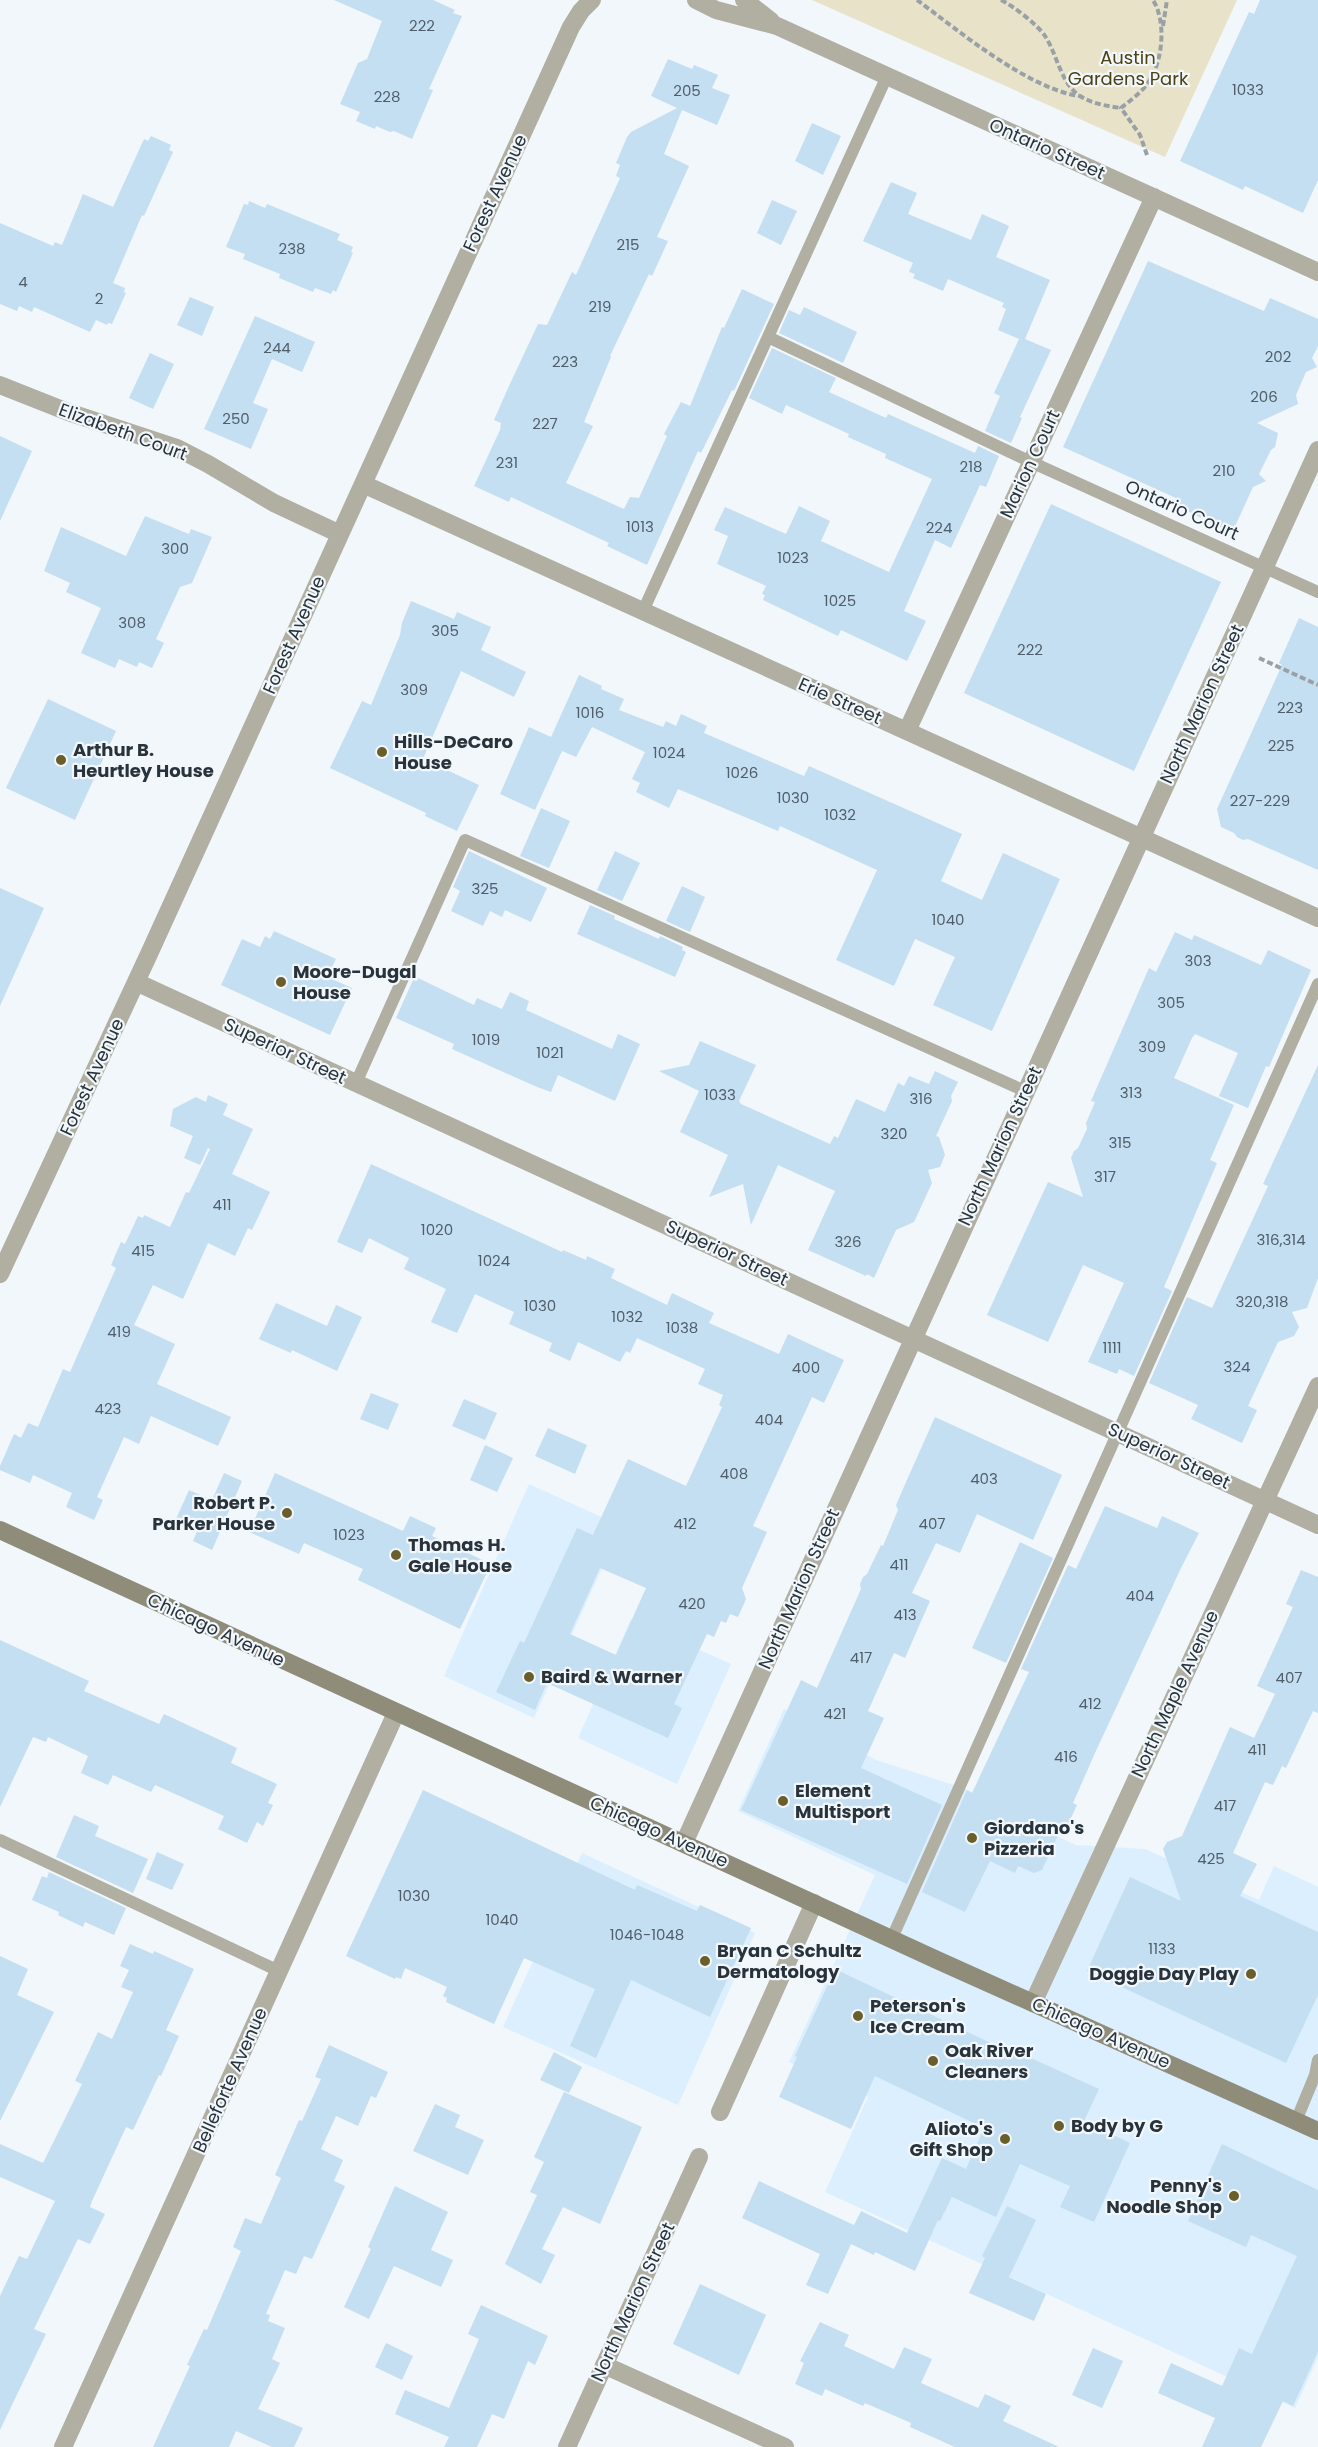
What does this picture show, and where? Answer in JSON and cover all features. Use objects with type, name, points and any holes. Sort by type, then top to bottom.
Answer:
[{"type":"main road","name":"Chicago Avenue","points":[[0,1530],[396,1713],[1318,2131]]},
{"type":"street","name":"Forest Avenue","points":[[0,1274],[136,982],[571,27],[580,11],[592,0]]},
{"type":"street","name":"Ontario Street","points":[[696,0],[716,10],[777,26],[1318,272]]},
{"type":"street","name":"Ontario Street","points":[[744,0],[777,26]]},
{"type":"street","name":"Marion Court","points":[[907,731],[1154,197]]},
{"type":"street","name":"Elizabeth Court","points":[[0,385],[68,412],[177,448],[274,503],[340,534]]},
{"type":"street","name":"North Marion Street","points":[[684,1843],[1318,450]]},
{"type":"street","name":"Erie Street","points":[[363,484],[1318,918]]},
{"type":"street","name":"Superior Street","points":[[136,982],[1318,1525]]},
{"type":"street","name":"North Maple Avenue","points":[[1033,2003],[1318,1386]]},
{"type":"street","name":"Belleforte Avenue","points":[[63,2447],[396,1713]]},
{"type":"street","points":[[720,2112],[814,1903]]},
{"type":"street","name":"North Marion Street","points":[[567,2447],[699,2157]]},
{"type":"street","points":[[604,2365],[785,2447]]},
{"type":"lane","points":[[643,611],[887,76]]},
{"type":"lane","name":"Ontario Court","points":[[768,337],[1031,462],[1318,592]]},
{"type":"lane","points":[[356,1083],[465,840],[1025,1091]]},
{"type":"lane","points":[[892,1938],[1318,984]]},
{"type":"lane","points":[[0,1840],[279,1971]]},
{"type":"lane","points":[[1296,2121],[1316,2076],[1318,2060]]},
{"type":"path","points":[[917,0],[1004,62],[1050,86],[1101,105],[1121,108],[1140,135],[1147,155]]},
{"type":"path","points":[[1001,0],[1009,4],[1044,35],[1068,82],[1078,96]]},
{"type":"path","points":[[1154,0],[1162,28]]},
{"type":"path","points":[[1121,108],[1141,92],[1152,77],[1167,0]]},
{"type":"path","points":[[1259,658],[1318,685]]},
{"type":"shaded area","points":[[529,1484],[621,1526],[534,1718],[444,1676]]},
{"type":"shaded area","points":[[631,1619],[731,1664],[677,1784],[578,1738]]},
{"type":"shaded area","points":[[784,1709],[876,1760],[963,1788],[1013,1811],[1021,1820],[1076,1845],[1145,1849],[1259,1900],[1274,1866],[1318,1887],[1318,2357],[1295,2408],[825,2192],[868,2097],[789,2062],[875,1875],[738,1811]]},
{"type":"shaded area","points":[[582,1853],[755,1933],[678,2105],[503,2027]]},
{"type":"green space","name":"Austin Gardens Park","points":[[812,0],[1237,0],[1165,157]]},
{"type":"building","points":[[334,0],[433,0],[455,10],[453,13],[462,16],[429,89],[433,90],[412,139],[394,131],[390,132],[376,126],[375,129],[356,121],[360,112],[340,104],[358,63],[367,59],[382,21]]},
{"type":"building","points":[[1260,0],[1318,0],[1318,180],[1303,213],[1245,186],[1243,190],[1180,161],[1249,12],[1254,14]]},
{"type":"building","points":[[668,59],[692,69],[694,65],[718,75],[712,88],[730,95],[717,125],[682,110],[664,154],[689,166],[657,237],[668,241],[652,276],[649,274],[610,356],[584,422],[593,426],[566,483],[624,509],[630,497],[639,498],[667,436],[664,434],[681,402],[690,406],[722,327],[724,328],[742,289],[774,304],[734,391],[732,390],[701,453],[698,451],[647,565],[607,546],[609,543],[511,497],[509,502],[474,486],[500,430],[501,423],[494,420],[538,324],[547,325],[572,272],[576,275],[620,178],[616,176],[620,165],[616,163],[627,137],[631,132],[677,108],[651,96]]},
{"type":"building","points":[[812,123],[841,136],[823,175],[795,161]]},
{"type":"building","points":[[151,136],[171,145],[169,150],[173,152],[144,216],[142,215],[113,283],[125,288],[126,293],[112,324],[107,325],[96,320],[90,332],[34,307],[32,312],[19,306],[17,311],[0,304],[0,223],[53,246],[55,242],[62,245],[83,194],[113,207],[144,139],[148,141]]},
{"type":"building","points":[[891,182],[917,193],[908,214],[971,240],[982,214],[1009,226],[996,257],[1050,280],[1025,339],[1051,350],[1020,417],[1022,418],[1011,443],[985,431],[1000,396],[994,393],[1019,339],[998,330],[1006,309],[1002,307],[1004,303],[948,279],[943,291],[913,278],[915,274],[909,272],[913,263],[863,241]]},
{"type":"building","points":[[772,200],[797,211],[781,245],[757,233]]},
{"type":"building","points":[[249,201],[265,208],[267,204],[340,234],[337,240],[353,247],[351,252],[353,253],[336,292],[333,290],[331,294],[315,288],[313,292],[279,278],[280,274],[243,259],[245,254],[226,247],[244,204],[248,205]]},
{"type":"building","points":[[1148,261],[1264,311],[1270,298],[1318,319],[1318,346],[1312,358],[1317,367],[1306,372],[1296,395],[1298,404],[1257,423],[1278,433],[1275,447],[1271,450],[1259,474],[1266,481],[1253,487],[1232,533],[1173,504],[1176,498],[1063,447]]},
{"type":"building","points":[[190,297],[214,307],[202,336],[177,325]]},
{"type":"building","points":[[804,307],[857,332],[843,363],[779,333],[789,310],[800,315]]},
{"type":"building","points":[[255,316],[315,342],[302,372],[272,359],[253,403],[268,409],[251,449],[204,429]]},
{"type":"building","points":[[772,348],[836,378],[829,392],[886,418],[888,414],[975,453],[978,446],[999,456],[986,487],[980,485],[951,548],[935,540],[904,611],[926,621],[907,661],[841,630],[838,636],[763,600],[765,595],[762,594],[766,586],[717,564],[728,536],[714,530],[725,507],[786,534],[799,506],[830,521],[821,541],[889,572],[932,479],[885,458],[886,454],[848,437],[849,434],[786,405],[782,414],[749,398]]},
{"type":"building","points":[[150,353],[174,364],[153,409],[129,398]]},
{"type":"building","points":[[0,436],[32,451],[0,521]]},
{"type":"building","points":[[1051,504],[1221,582],[1134,771],[964,693]]},
{"type":"building","points":[[145,516],[189,534],[191,529],[212,537],[192,583],[180,587],[156,639],[164,643],[152,668],[139,662],[137,667],[119,659],[115,668],[81,653],[101,608],[66,592],[70,583],[44,571],[61,527],[126,556]]},
{"type":"building","points":[[411,601],[454,619],[457,612],[491,627],[481,650],[526,672],[514,697],[461,671],[423,759],[479,785],[457,831],[425,816],[426,813],[330,768],[362,701],[371,705],[400,635]]},
{"type":"building","points":[[1299,618],[1318,627],[1318,870],[1248,839],[1243,840],[1237,837],[1234,833],[1221,827],[1217,809],[1282,665],[1279,663]]},
{"type":"building","points":[[579,675],[602,686],[601,689],[624,699],[619,710],[663,727],[666,721],[676,726],[681,714],[707,726],[704,733],[804,776],[809,766],[962,834],[941,881],[982,900],[1003,853],[1060,879],[992,1031],[933,1005],[955,957],[915,939],[894,986],[836,960],[877,870],[780,826],[778,831],[678,789],[669,808],[636,792],[640,783],[632,779],[645,752],[592,727],[576,757],[562,751],[535,810],[500,794],[529,727],[551,737]]},
{"type":"building","name":"Arthur B. Heurtley House","points":[[48,699],[116,731],[75,820],[6,788]]},
{"type":"building","points":[[541,808],[570,821],[549,868],[520,856]]},
{"type":"building","points":[[469,851],[547,888],[531,922],[505,910],[502,917],[490,911],[483,926],[451,911],[460,891],[453,887]]},
{"type":"building","points":[[615,851],[640,863],[622,901],[597,890]]},
{"type":"building","points":[[682,886],[705,897],[690,932],[666,921]]},
{"type":"building","points":[[0,888],[44,908],[0,1006]]},
{"type":"building","points":[[590,905],[615,916],[614,919],[683,947],[682,950],[686,952],[675,977],[577,934]]},
{"type":"building","name":"Moore-Dugal House","points":[[274,931],[336,959],[332,967],[337,969],[332,979],[352,988],[330,1035],[221,985],[242,939],[260,947],[265,936],[270,939]]},
{"type":"building","points":[[1175,932],[1192,940],[1194,935],[1261,965],[1268,950],[1311,970],[1269,1067],[1266,1066],[1248,1108],[1219,1096],[1238,1053],[1195,1034],[1174,1078],[1234,1105],[1210,1160],[1217,1163],[1164,1287],[1172,1291],[1134,1376],[1119,1369],[1117,1374],[1088,1362],[1124,1283],[1083,1265],[1048,1342],[987,1315],[1048,1182],[1083,1197],[1071,1158],[1087,1129],[1086,1123],[1095,1102],[1091,1101],[1149,968],[1156,972]]},
{"type":"building","points":[[418,978],[474,1005],[477,998],[502,1009],[510,992],[529,1001],[526,1010],[612,1049],[618,1034],[640,1044],[615,1101],[558,1075],[551,1092],[537,1087],[452,1049],[454,1044],[396,1018],[413,980],[417,981]]},
{"type":"building","points":[[700,1041],[756,1065],[739,1101],[741,1104],[830,1144],[834,1136],[838,1138],[856,1099],[885,1112],[898,1083],[904,1086],[909,1076],[929,1084],[935,1071],[958,1082],[936,1136],[939,1137],[945,1155],[940,1167],[928,1170],[932,1183],[914,1222],[896,1230],[874,1278],[808,1250],[835,1191],[778,1165],[751,1225],[743,1184],[709,1197],[728,1155],[680,1132],[699,1091],[659,1071],[689,1065]]},
{"type":"building","points":[[1318,1065],[1318,1278],[1307,1308],[1292,1312],[1299,1327],[1294,1336],[1278,1342],[1248,1406],[1257,1410],[1242,1443],[1191,1419],[1198,1405],[1149,1383],[1187,1297],[1212,1308],[1268,1186],[1263,1184]]},
{"type":"building","points":[[208,1095],[228,1104],[223,1115],[253,1129],[232,1174],[270,1192],[252,1230],[248,1228],[235,1256],[208,1243],[183,1299],[153,1285],[134,1325],[175,1344],[157,1384],[231,1417],[218,1446],[151,1416],[139,1444],[124,1437],[97,1497],[103,1500],[94,1520],[66,1507],[72,1493],[33,1475],[30,1483],[0,1470],[0,1466],[14,1434],[21,1438],[28,1423],[38,1427],[63,1369],[70,1372],[116,1268],[111,1265],[121,1242],[125,1244],[138,1216],[143,1218],[144,1215],[170,1227],[210,1149],[208,1148],[200,1165],[184,1158],[193,1136],[170,1126],[173,1109],[196,1097],[206,1102]]},
{"type":"building","points":[[371,1164],[562,1252],[563,1250],[586,1260],[587,1256],[615,1269],[611,1278],[667,1305],[672,1293],[714,1313],[709,1323],[779,1354],[788,1334],[844,1360],[824,1403],[812,1397],[753,1526],[767,1532],[742,1588],[746,1599],[738,1617],[730,1614],[726,1623],[721,1621],[714,1637],[707,1634],[674,1704],[682,1708],[668,1738],[547,1683],[535,1710],[496,1692],[520,1641],[524,1643],[577,1528],[593,1535],[628,1459],[686,1486],[722,1407],[719,1405],[723,1395],[698,1384],[705,1369],[637,1338],[630,1353],[626,1351],[620,1362],[578,1342],[570,1361],[549,1351],[552,1343],[509,1324],[514,1312],[475,1294],[457,1333],[431,1322],[446,1289],[404,1269],[409,1258],[369,1238],[362,1253],[337,1242]],"holes":[[[600,1568],[646,1588],[616,1655],[570,1634]]]},
{"type":"building","points":[[276,1303],[327,1326],[336,1305],[362,1317],[337,1371],[292,1350],[291,1353],[259,1339]]},
{"type":"building","points":[[371,1393],[399,1404],[388,1430],[360,1419]]},
{"type":"building","points":[[464,1399],[497,1413],[485,1440],[452,1426]]},
{"type":"building","points":[[935,1417],[1062,1475],[1033,1540],[977,1514],[960,1553],[936,1543],[912,1593],[930,1601],[905,1658],[894,1653],[868,1711],[884,1718],[861,1768],[942,1805],[907,1884],[741,1810],[801,1680],[817,1688],[861,1589],[860,1584],[863,1577],[867,1574],[881,1545],[883,1546],[898,1510],[896,1505]]},
{"type":"building","points":[[548,1428],[587,1445],[575,1474],[535,1456]]},
{"type":"building","points":[[485,1445],[513,1458],[497,1492],[470,1480]]},
{"type":"building","points":[[224,1473],[242,1481],[212,1550],[193,1541],[198,1529],[176,1519],[189,1490],[212,1500]]},
{"type":"building","points":[[275,1473],[403,1531],[410,1516],[436,1528],[432,1536],[491,1564],[460,1629],[358,1580],[363,1569],[304,1543],[299,1554],[249,1532]]},
{"type":"building","points":[[1105,1506],[1157,1528],[1162,1516],[1199,1533],[1095,1753],[1073,1803],[1077,1805],[1064,1833],[1060,1831],[1042,1870],[1034,1873],[1018,1866],[1015,1873],[990,1861],[965,1912],[922,1892],[967,1790],[972,1793],[1029,1672],[1021,1669],[1068,1565],[1076,1569]]},
{"type":"building","points":[[1020,1542],[1053,1558],[1006,1663],[972,1648]]},
{"type":"building","points":[[1301,1570],[1318,1577],[1318,1713],[1313,1711],[1286,1768],[1282,1766],[1273,1785],[1265,1782],[1233,1853],[1257,1864],[1240,1896],[1318,1932],[1318,1995],[1286,2063],[1087,1971],[1130,1877],[1181,1901],[1163,1849],[1167,1842],[1182,1836],[1230,1727],[1254,1738],[1275,1694],[1257,1686],[1293,1607],[1286,1604]]},
{"type":"building","points":[[0,1640],[89,1681],[84,1691],[159,1724],[164,1714],[237,1748],[231,1763],[277,1784],[268,1803],[273,1805],[263,1826],[257,1822],[247,1843],[218,1829],[224,1816],[155,1785],[151,1792],[113,1775],[108,1785],[81,1773],[88,1756],[48,1737],[46,1742],[33,1737],[0,1807]]},
{"type":"building","points":[[423,1790],[635,1890],[637,1885],[697,1911],[700,1905],[751,1928],[710,2017],[631,1980],[596,2058],[570,2046],[595,1989],[524,1958],[494,2024],[446,2002],[447,1998],[443,1996],[447,1987],[405,1968],[401,1979],[396,1977],[395,1979],[346,1956]]},
{"type":"building","points":[[74,1815],[99,1826],[95,1836],[148,1859],[133,1893],[56,1857]]},
{"type":"building","points":[[157,1852],[184,1864],[172,1890],[146,1879]]},
{"type":"building","points":[[49,1872],[126,1908],[114,1935],[85,1922],[83,1927],[58,1915],[59,1912],[32,1900],[42,1876],[47,1878]]},
{"type":"building","points":[[130,1944],[153,1954],[154,1951],[194,1969],[166,2030],[179,2036],[133,2130],[126,2127],[92,2201],[90,2207],[105,2214],[90,2244],[78,2239],[34,2329],[46,2334],[0,2430],[0,2296],[19,2256],[27,2259],[55,2201],[0,2177],[0,2144],[43,2163],[82,2084],[75,2081],[98,2032],[112,2039],[133,1992],[121,1987],[129,1970],[120,1966]]},
{"type":"building","points":[[0,1956],[28,1969],[17,1995],[54,2012],[0,2121]]},
{"type":"building","points":[[835,1969],[1018,2056],[1020,2053],[1099,2089],[1084,2121],[1130,2143],[1094,2222],[1060,2207],[1070,2186],[1020,2164],[996,2217],[952,2197],[940,2221],[938,2220],[915,2271],[875,2252],[874,2255],[851,2244],[828,2294],[806,2285],[820,2254],[742,2218],[759,2181],[854,2225],[861,2211],[907,2233],[942,2158],[966,2169],[984,2128],[875,2076],[851,2129],[779,2097]]},
{"type":"building","points":[[329,2045],[388,2072],[376,2098],[371,2096],[358,2126],[336,2116],[321,2149],[343,2160],[334,2181],[345,2186],[312,2259],[304,2256],[296,2274],[285,2270],[266,2314],[270,2315],[268,2321],[285,2328],[272,2359],[280,2363],[258,2409],[303,2428],[294,2447],[272,2447],[236,2431],[229,2447],[153,2447],[190,2366],[187,2365],[204,2329],[207,2330],[241,2251],[233,2247],[245,2218],[261,2224],[281,2178],[275,2175],[299,2120],[302,2121],[321,2079],[315,2077]]},
{"type":"building","points":[[554,2052],[582,2067],[569,2093],[540,2080]]},
{"type":"building","points":[[564,2092],[642,2127],[600,2224],[563,2207],[542,2249],[555,2255],[541,2284],[505,2264],[537,2195],[530,2192],[544,2162],[534,2157]]},
{"type":"building","points":[[435,2104],[460,2115],[455,2127],[484,2140],[468,2175],[413,2151]]},
{"type":"building","points":[[1222,2144],[1318,2190],[1318,2352],[1293,2406],[1283,2401],[1261,2447],[1202,2447],[1215,2418],[1158,2393],[1171,2363],[1222,2386],[1239,2348],[1252,2354],[1297,2256],[1251,2235],[1246,2247],[1188,2221]]},
{"type":"building","points":[[395,2186],[448,2212],[431,2250],[453,2260],[441,2287],[394,2266],[369,2319],[344,2307],[371,2249],[368,2247]]},
{"type":"building","points":[[1007,2206],[1036,2220],[1009,2277],[1046,2294],[1034,2321],[969,2293],[985,2258],[982,2256]]},
{"type":"building","points":[[700,2284],[766,2315],[739,2375],[673,2344]]},
{"type":"building","points":[[481,2305],[548,2336],[535,2365],[528,2361],[504,2419],[492,2414],[477,2447],[444,2447],[449,2437],[395,2414],[405,2390],[449,2408],[479,2339],[468,2334]]},
{"type":"building","points":[[820,2322],[849,2335],[844,2346],[894,2369],[904,2347],[932,2359],[921,2383],[978,2408],[985,2394],[1011,2406],[1003,2421],[1059,2447],[955,2447],[910,2427],[911,2423],[865,2403],[863,2406],[825,2389],[822,2396],[795,2384],[804,2363],[800,2361]]},
{"type":"building","points":[[386,2343],[413,2356],[402,2380],[375,2367]]},
{"type":"building","points":[[1093,2348],[1123,2361],[1102,2408],[1072,2395]]},
{"type":"place","name":"Hills-DeCaro House","points":[[382,752]]},
{"type":"place","name":"Arthur B. Heurtley House","points":[[61,760]]},
{"type":"place","name":"Moore-Dugal House","points":[[281,982]]},
{"type":"place","name":"Robert P. Parker House","points":[[287,1513]]},
{"type":"place","name":"Thomas H. Gale House","points":[[396,1555]]},
{"type":"place","name":"Baird & Warner","points":[[529,1677]]},
{"type":"place","name":"Element Multisport","points":[[783,1801]]},
{"type":"place","name":"Giordano's Pizzeria","points":[[972,1838]]},
{"type":"place","name":"Bryan C Schultz Dermatology","points":[[705,1961]]},
{"type":"place","name":"Doggie Day Play","points":[[1251,1974]]},
{"type":"place","name":"Peterson's Ice Cream","points":[[858,2016]]},
{"type":"place","name":"Oak River Cleaners","points":[[933,2061]]},
{"type":"place","name":"Body by G","points":[[1059,2126]]},
{"type":"place","name":"Alioto's Gift Shop","points":[[1005,2139]]},
{"type":"place","name":"Penny's Noodle Shop","points":[[1234,2196]]}]
